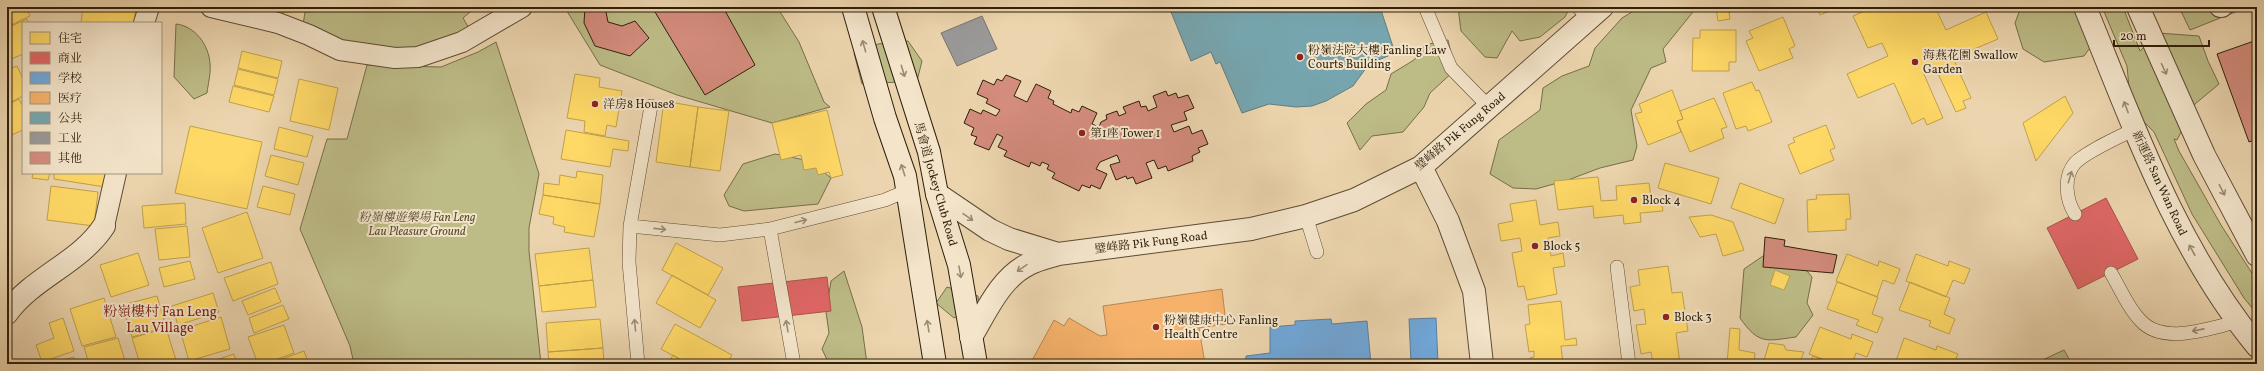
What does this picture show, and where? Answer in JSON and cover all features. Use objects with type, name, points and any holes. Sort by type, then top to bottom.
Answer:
[{"type":"street","points":[[144,22],[149,7]]},
{"type":"street","points":[[211,7],[278,23],[309,35],[340,50],[394,58],[418,57],[462,42],[522,7]]},
{"type":"street","points":[[852,7],[885,118],[905,176],[906,191],[935,364]]},
{"type":"street","name":"馬會道 Jockey Club Road","points":[[883,7],[929,152],[937,194],[959,265],[976,364]]},
{"type":"street","name":"新運路 San Wan Road","points":[[2085,7],[2135,129],[2180,228],[2212,284],[2237,322],[2257,346]]},
{"type":"street","points":[[2138,7],[2204,155],[2257,255]]},
{"type":"street","name":"璧峰路 Pik Fung Road","points":[[971,337],[991,302],[1015,273],[1028,264],[1058,254],[1251,229],[1306,216],[1354,200],[1421,167],[1489,107],[1590,11]]},
{"type":"street","points":[[1421,167],[1448,221],[1474,291],[1482,364]]},
{"type":"street","points":[[7,313],[27,292],[90,244],[104,226],[116,174]]},
{"type":"street","name":"璧峰路 Pik Fung Road","points":[[937,194],[990,230],[1009,238],[1058,254]]},
{"type":"lane","points":[[1425,7],[1451,68],[1489,107]]},
{"type":"lane","points":[[638,364],[629,262],[630,226],[650,106]]},
{"type":"lane","points":[[2075,214],[2069,204],[2067,186],[2075,164],[2103,145],[2135,129]]},
{"type":"lane","points":[[630,226],[720,235],[770,229],[872,204],[906,191]]},
{"type":"lane","points":[[1306,216],[1317,252]]},
{"type":"lane","points":[[770,229],[794,364]]},
{"type":"lane","points":[[1617,267],[1629,364]]},
{"type":"lane","points":[[2111,273],[2140,321],[2151,328],[2166,333],[2180,333],[2237,322]]},
{"type":"green space","points":[[325,7],[476,7],[463,18],[470,30],[413,54],[351,47],[303,25],[305,12],[325,11]]},
{"type":"green space","points":[[777,7],[799,42],[824,102],[830,107],[772,123],[677,95],[600,65],[565,8]]},
{"type":"green space","points":[[1458,7],[1570,7],[1565,17],[1540,37],[1520,41],[1512,31],[1497,58],[1485,57],[1461,31]]},
{"type":"green space","points":[[1640,7],[1697,7],[1663,49],[1666,62],[1651,68],[1631,110],[1637,146],[1633,160],[1600,168],[1568,180],[1536,189],[1513,188],[1490,174],[1499,140],[1540,110],[1543,88],[1562,76],[1589,66],[1595,48],[1622,18]]},
{"type":"green space","points":[[2021,7],[2081,7],[2098,37],[2084,56],[2044,62],[2023,49],[2015,23]]},
{"type":"green space","points":[[2102,7],[2123,7],[2140,51],[2158,33],[2199,36],[2208,61],[2219,84],[2195,104],[2177,140],[2174,139],[2179,151],[2221,225],[2257,281],[2257,314],[2244,298],[2192,214],[2154,132],[2131,109],[2127,66]]},
{"type":"green space","points":[[2179,7],[2248,7],[2190,30]]},
{"type":"green space","points":[[176,24],[189,28],[200,38],[209,57],[210,71],[207,93],[194,99],[174,77]]},
{"type":"green space","points":[[1448,40],[1455,70],[1430,93],[1424,107],[1403,132],[1372,136],[1360,150],[1347,123],[1366,104],[1386,90],[1391,74],[1414,60],[1425,45]]},
{"type":"green space","points":[[908,41],[922,61],[917,81],[862,84],[854,53],[878,44]]},
{"type":"green space","name":"粉嶺樓遊樂場 Fan Leng Lau Pleasure Ground","points":[[496,42],[539,174],[529,228],[529,251],[541,364],[354,364],[350,346],[300,229],[327,139],[347,139],[367,65],[441,67],[478,52]]},
{"type":"green space","points":[[775,154],[810,161],[831,178],[818,204],[744,211],[729,206],[724,195],[743,164]]},
{"type":"green space","points":[[1791,252],[1812,277],[1807,303],[1813,315],[1796,337],[1770,340],[1758,337],[1740,318],[1744,269],[1766,254]]},
{"type":"green space","points":[[844,271],[862,327],[867,364],[829,364],[822,349],[829,333],[826,312],[831,281]]},
{"type":"green space","points":[[947,287],[978,296],[979,306],[954,318],[936,303]]},
{"type":"green space","points":[[2064,350],[2072,364],[2034,364]]},
{"type":"building: 住宅","points":[[7,7],[26,7],[30,16],[7,27]]},
{"type":"building: 住宅","points":[[83,7],[136,7],[134,22],[81,22]]},
{"type":"building: 住宅","points":[[268,7],[325,7],[325,11],[268,13]]},
{"type":"building: 住宅","points":[[1716,7],[1728,7],[1730,19],[1718,21]]},
{"type":"building: 住宅","points":[[1816,7],[1839,7],[1820,15]]},
{"type":"building: 住宅","name":"海燕花園 Swallow Garden","points":[[1868,7],[1935,7],[1946,30],[1986,12],[1998,39],[1953,58],[1971,98],[1963,101],[1966,108],[1956,112],[1935,67],[1923,72],[1943,118],[1927,125],[1924,118],[1912,124],[1894,83],[1858,98],[1847,74],[1888,56],[1882,43],[1868,48],[1853,16],[1869,9]]},
{"type":"building: 住宅","points":[[1783,17],[1795,46],[1789,49],[1793,58],[1759,71],[1746,41],[1753,38],[1749,31]]},
{"type":"building: 住宅","points":[[27,19],[28,22],[22,22],[22,54],[7,61],[7,28]]},
{"type":"building: 住宅","points":[[1700,30],[1736,30],[1736,62],[1729,62],[1729,71],[1692,71],[1693,38],[1700,38]]},
{"type":"building: 住宅","points":[[242,51],[282,61],[278,78],[238,68]]},
{"type":"building: 住宅","points":[[17,66],[22,77],[22,96],[7,104],[7,70]]},
{"type":"building: 住宅","points":[[238,69],[278,79],[274,95],[234,85]]},
{"type":"building: 住宅","name":"洋房8 House8","points":[[575,74],[600,78],[599,87],[622,91],[616,127],[607,125],[605,136],[584,132],[585,121],[567,118]]},
{"type":"building: 住宅","points":[[299,79],[338,88],[329,130],[290,121]]},
{"type":"building: 住宅","points":[[1752,82],[1756,91],[1759,90],[1772,122],[1748,131],[1746,126],[1736,129],[1723,93]]},
{"type":"building: 住宅","points":[[233,86],[274,96],[269,112],[229,102]]},
{"type":"building: 住宅","points":[[1672,90],[1683,119],[1677,121],[1681,132],[1648,145],[1635,114],[1642,112],[1639,104]]},
{"type":"building: 住宅","points":[[2065,96],[2073,113],[2036,161],[2023,123]]},
{"type":"building: 住宅","points":[[1714,98],[1727,127],[1721,129],[1724,138],[1690,152],[1677,121],[1683,119],[1680,111]]},
{"type":"building: 住宅","points":[[19,99],[22,105],[22,130],[7,137],[7,105]]},
{"type":"building: 住宅","points":[[664,101],[698,107],[690,167],[656,162]]},
{"type":"building: 住宅","points":[[698,107],[729,111],[720,171],[690,167]]},
{"type":"building: 住宅","points":[[827,110],[843,175],[831,178],[829,172],[818,175],[816,168],[804,170],[801,155],[781,160],[772,123]]},
{"type":"building: 住宅","points":[[1826,125],[1835,148],[1830,150],[1834,160],[1800,174],[1788,145],[1795,142],[1793,138]]},
{"type":"building: 住宅","points":[[190,126],[262,142],[247,209],[175,193]]},
{"type":"building: 住宅","points":[[279,127],[313,136],[307,157],[274,149]]},
{"type":"building: 住宅","points":[[566,130],[629,141],[628,151],[613,149],[610,167],[561,159]]},
{"type":"building: 住宅","points":[[271,155],[304,163],[298,185],[265,176]]},
{"type":"building: 住宅","points":[[7,156],[11,157],[7,193]]},
{"type":"building: 住宅","points":[[1665,163],[1719,178],[1711,204],[1658,188]]},
{"type":"building: 住宅","points":[[577,171],[603,175],[600,204],[543,195],[544,183],[559,185],[560,175],[576,178]]},
{"type":"building: 住宅","points":[[33,174],[50,174],[48,180],[32,178]]},
{"type":"building: 住宅","points":[[54,174],[107,174],[105,187],[54,179]]},
{"type":"building: 住宅","name":"Block 4","points":[[1598,177],[1601,201],[1617,200],[1616,186],[1649,183],[1651,197],[1661,201],[1663,211],[1640,213],[1641,222],[1624,224],[1623,215],[1594,218],[1593,206],[1558,210],[1554,181]]},
{"type":"building: 住宅","points":[[1740,183],[1784,199],[1775,224],[1731,208]]},
{"type":"building: 住宅","points":[[51,186],[98,192],[94,226],[47,220]]},
{"type":"building: 住宅","points":[[263,186],[295,194],[290,215],[257,207]]},
{"type":"building: 住宅","points":[[1849,194],[1851,219],[1846,219],[1846,230],[1808,232],[1807,200],[1817,199],[1816,195]]},
{"type":"building: 住宅","points":[[543,195],[600,204],[594,237],[564,232],[565,227],[553,224],[554,217],[539,214]]},
{"type":"building: 住宅","name":"Block 5","points":[[1536,200],[1540,225],[1558,222],[1560,236],[1548,238],[1551,256],[1563,253],[1565,266],[1553,268],[1557,294],[1527,300],[1524,286],[1518,287],[1512,253],[1522,251],[1520,238],[1501,241],[1498,224],[1513,221],[1510,204]]},
{"type":"building: 住宅","points":[[185,203],[186,224],[144,228],[142,206]]},
{"type":"building: 住宅","points":[[247,212],[263,258],[218,273],[202,228]]},
{"type":"building: 住宅","points":[[1711,215],[1733,222],[1744,250],[1723,256],[1716,234],[1700,237],[1689,217]]},
{"type":"building: 住宅","points":[[187,226],[190,257],[159,260],[155,229]]},
{"type":"building: 住宅","points":[[676,243],[723,268],[708,295],[662,270]]},
{"type":"building: 住宅","points":[[589,248],[593,280],[539,286],[535,254]]},
{"type":"building: 住宅","points":[[138,253],[149,285],[111,297],[100,265]]},
{"type":"building: 住宅","points":[[1847,254],[1878,266],[1879,261],[1900,269],[1894,284],[1883,280],[1877,297],[1836,281]]},
{"type":"building: 住宅","points":[[1916,254],[1948,266],[1949,261],[1970,269],[1964,284],[1953,280],[1946,297],[1906,281]]},
{"type":"building: 住宅","points":[[190,261],[195,279],[164,287],[159,268]]},
{"type":"building: 住宅","points":[[271,262],[278,284],[233,301],[224,278]]},
{"type":"building: 住宅","name":"Block 3","points":[[1668,266],[1672,293],[1682,292],[1688,331],[1676,333],[1680,364],[1653,364],[1651,352],[1641,354],[1636,325],[1646,324],[1644,309],[1634,311],[1630,287],[1640,285],[1638,270]]},
{"type":"building: 住宅","points":[[1775,270],[1790,276],[1784,290],[1770,285]]},
{"type":"building: 住宅","points":[[672,275],[716,300],[700,328],[656,303]]},
{"type":"building: 住宅","points":[[593,280],[596,307],[542,312],[539,286]]},
{"type":"building: 住宅","points":[[1837,282],[1878,297],[1872,314],[1883,318],[1877,333],[1856,325],[1859,320],[1827,309]]},
{"type":"building: 住宅","points":[[1910,282],[1950,298],[1944,314],[1955,319],[1949,334],[1929,326],[1931,321],[1899,310]]},
{"type":"building: 住宅","points":[[275,288],[281,302],[248,315],[242,301]]},
{"type":"building: 住宅","points":[[213,293],[219,312],[178,325],[172,306]]},
{"type":"building: 住宅","points":[[157,296],[166,327],[132,337],[122,305]]},
{"type":"building: 住宅","points":[[104,298],[116,337],[82,346],[70,309]]},
{"type":"building: 住宅","points":[[1561,301],[1565,340],[1576,338],[1577,345],[1561,346],[1563,364],[1530,364],[1530,358],[1534,357],[1534,351],[1529,352],[1525,325],[1530,324],[1528,305]]},
{"type":"building: 住宅","points":[[283,305],[289,319],[254,333],[249,318]]},
{"type":"building: 住宅","points":[[221,317],[230,349],[189,361],[180,330]]},
{"type":"building: 住宅","points":[[63,318],[74,351],[42,362],[36,345],[54,338],[49,323]]},
{"type":"building: 住宅","points":[[600,319],[603,348],[548,352],[546,323]]},
{"type":"building: 住宅","points":[[675,324],[732,355],[727,364],[688,364],[661,349]]},
{"type":"building: 住宅","points":[[284,325],[294,353],[264,364],[258,364],[248,337]]},
{"type":"building: 住宅","points":[[1820,327],[1851,339],[1852,334],[1873,342],[1867,357],[1856,353],[1852,364],[1836,364],[1809,354]]},
{"type":"building: 住宅","points":[[166,328],[176,360],[161,364],[140,364],[132,338]]},
{"type":"building: 住宅","points":[[1730,328],[1740,329],[1739,350],[1755,353],[1754,364],[1727,364]]},
{"type":"building: 住宅","points":[[118,338],[126,364],[89,364],[84,347]]},
{"type":"building: 住宅","points":[[1904,338],[1936,350],[1937,346],[1958,354],[1954,364],[1895,364]]},
{"type":"building: 住宅","points":[[1769,343],[1784,345],[1786,350],[1804,352],[1799,364],[1763,364]]},
{"type":"building: 住宅","points":[[603,348],[604,364],[549,364],[548,352]]},
{"type":"building: 住宅","points":[[304,351],[309,364],[269,364]]},
{"type":"building: 住宅","points":[[234,354],[237,364],[204,364]]},
{"type":"building: 住宅","points":[[673,355],[688,364],[668,364]]},
{"type":"building: 住宅","points":[[1813,356],[1834,364],[1809,364]]},
{"type":"building: 住宅","points":[[74,357],[76,364],[48,364]]},
{"type":"building: 商业","points":[[2106,198],[2138,259],[2078,289],[2047,228]]},
{"type":"building: 商业","points":[[827,277],[831,311],[742,321],[738,287]]},
{"type":"building: 学校","points":[[1436,318],[1438,364],[1411,364],[1409,319]]},
{"type":"building: 学校","points":[[1331,319],[1332,324],[1367,321],[1371,364],[1246,364],[1246,356],[1270,353],[1270,327],[1295,325],[1295,321]]},
{"type":"building: 医疗","name":"粉嶺健康中心 Fanling Health Centre","points":[[1222,289],[1226,324],[1199,328],[1205,364],[1030,364],[1054,320],[1064,326],[1069,318],[1100,336],[1107,335],[1103,306]]},
{"type":"building: 公共","name":"粉嶺法院大樓 Fanling Law Courts Building","points":[[1169,7],[1380,7],[1395,53],[1369,64],[1353,86],[1326,101],[1312,106],[1296,107],[1269,104],[1242,113],[1220,62],[1216,64],[1211,52],[1191,61]]},
{"type":"building: 工业","points":[[982,16],[997,49],[957,66],[941,33]]},
{"type":"building: 其他","points":[[585,7],[605,7],[608,22],[622,26],[635,21],[649,38],[630,56],[595,46],[584,23]]},
{"type":"building: 其他","points":[[652,7],[723,7],[755,65],[705,95]]},
{"type":"building: 其他","points":[[2257,40],[2257,139],[2249,142],[2217,54]]},
{"type":"building: 其他","name":"第1座 Tower 1","points":[[1006,75],[1021,81],[1014,96],[1027,102],[1036,84],[1051,91],[1048,98],[1054,101],[1053,104],[1071,113],[1072,109],[1079,112],[1082,106],[1097,113],[1092,124],[1099,127],[1101,122],[1107,119],[1106,115],[1117,111],[1119,116],[1126,113],[1123,107],[1139,101],[1141,107],[1146,106],[1148,111],[1157,107],[1153,96],[1166,91],[1168,96],[1176,93],[1178,98],[1188,95],[1194,108],[1184,112],[1187,120],[1171,125],[1174,132],[1189,126],[1192,134],[1202,130],[1208,144],[1198,148],[1200,152],[1192,156],[1193,161],[1168,171],[1166,166],[1158,169],[1154,160],[1146,163],[1152,178],[1136,184],[1133,177],[1127,179],[1126,176],[1116,180],[1110,165],[1120,162],[1117,155],[1100,162],[1096,169],[1107,174],[1100,189],[1091,185],[1090,188],[1082,185],[1079,191],[1052,178],[1055,173],[1047,169],[1049,165],[1042,162],[1040,166],[1031,162],[1029,167],[1004,156],[1007,151],[998,147],[1003,137],[997,134],[989,150],[974,144],[977,137],[971,135],[974,128],[964,123],[970,109],[981,114],[983,110],[996,116],[1000,110],[986,103],[988,99],[977,94],[983,80],[994,85],[997,79],[1002,81]]},
{"type":"building: 其他","points":[[1765,237],[1785,240],[1784,246],[1837,255],[1833,273],[1763,267]]},
{"type":"place","name":"粉嶺法院大樓 Fanling Law Courts Building","points":[[1300,57]]},
{"type":"place","name":"海燕花園 Swallow Garden","points":[[1915,62]]},
{"type":"place","name":"洋房8 House8","points":[[595,104]]},
{"type":"place","name":"第1座 Tower 1","points":[[1082,133]]},
{"type":"place","name":"Block 4","points":[[1634,200]]},
{"type":"place","name":"Block 5","points":[[1535,246]]},
{"type":"place","name":"Block 3","points":[[1666,317]]},
{"type":"place","name":"粉嶺健康中心 Fanling Health Centre","points":[[1156,327]]},
{"type":"district","name":"粉嶺樓村 Fan Leng Lau Village","points":[[160,320]]}]
